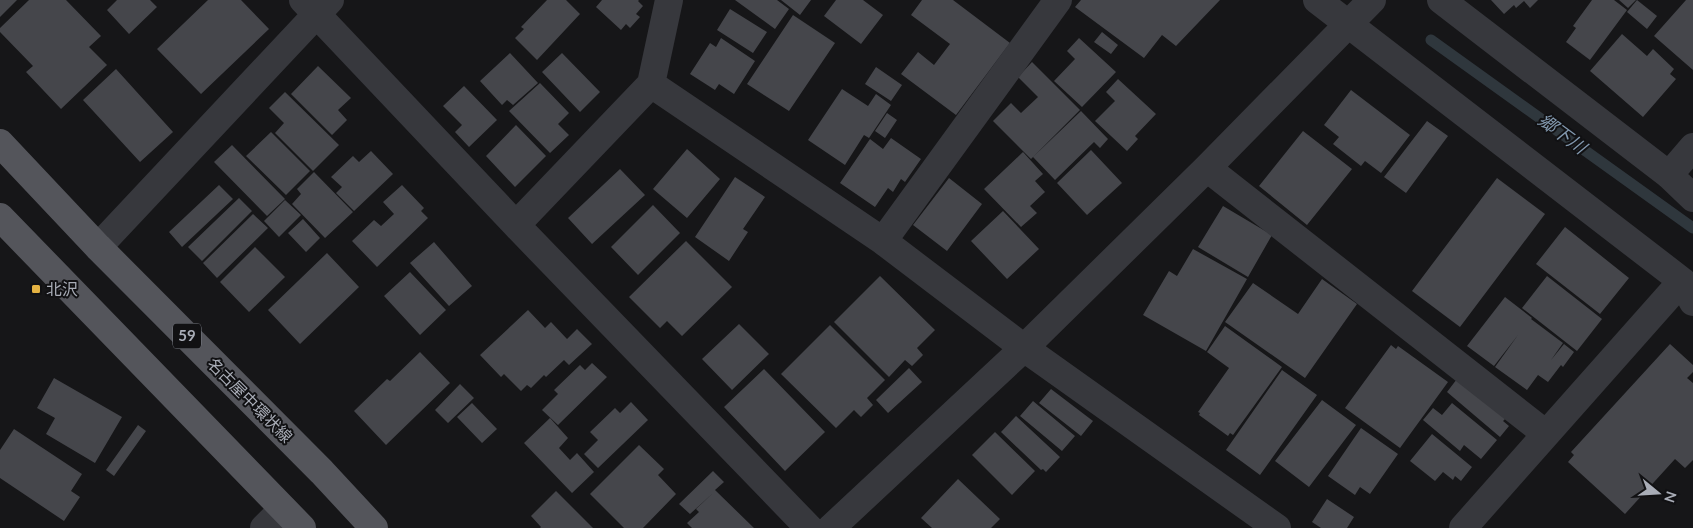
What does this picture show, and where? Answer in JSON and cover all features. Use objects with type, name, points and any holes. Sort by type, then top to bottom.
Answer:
[{"type":"main road","name":"名古屋中環状線","points":[[0,143],[98,248],[315,465],[374,528]]},
{"type":"main road","points":[[0,217],[302,528]]},
{"type":"street","points":[[516,225],[651,84],[669,0]]},
{"type":"street","points":[[884,241],[1058,0]]},
{"type":"street","points":[[1317,0],[1687,291],[1546,434],[1463,528]]},
{"type":"street","points":[[831,528],[1024,348],[1207,168],[1372,0]]},
{"type":"street","points":[[1441,0],[1669,175],[1693,198]]},
{"type":"street","points":[[98,248],[317,5],[516,225],[808,528]]},
{"type":"street","points":[[651,84],[884,241],[1024,348],[1276,528]]},
{"type":"street","points":[[1669,175],[1693,147]]},
{"type":"street","points":[[1207,168],[1546,434]]},
{"type":"street","points":[[264,528],[283,509]]},
{"type":"building","points":[[0,0],[17,0],[0,17]]},
{"type":"building","points":[[29,0],[66,0],[101,36],[89,47],[107,65],[61,109],[26,72],[33,66],[0,32],[0,28]]},
{"type":"building","points":[[117,0],[150,0],[157,7],[129,34],[107,10]]},
{"type":"building","points":[[208,0],[241,0],[269,29],[201,94],[157,49]]},
{"type":"building","points":[[547,0],[566,0],[580,14],[537,60],[515,38],[524,29],[521,27]]},
{"type":"building","points":[[602,0],[639,0],[643,6],[636,14],[640,17],[630,28],[626,24],[621,30],[596,7]]},
{"type":"building","points":[[735,0],[777,0],[789,9],[775,29]]},
{"type":"building","points":[[781,0],[811,0],[800,15]]},
{"type":"building","points":[[836,0],[863,0],[883,15],[861,44],[824,16]]},
{"type":"building","points":[[922,0],[953,0],[1010,43],[956,115],[901,74],[918,52],[934,65],[950,44],[911,15]]},
{"type":"building","points":[[1081,0],[1220,0],[1176,46],[1162,35],[1144,58],[1075,7]]},
{"type":"building","points":[[1491,0],[1538,0],[1530,8],[1524,1],[1516,8],[1514,5],[1504,14]]},
{"type":"building","points":[[1592,0],[1614,0],[1627,10],[1590,60],[1566,42],[1576,28],[1573,26]]},
{"type":"building","points":[[1619,0],[1636,0],[1628,8]]},
{"type":"building","points":[[1637,0],[1657,16],[1647,29],[1627,12]]},
{"type":"building","points":[[1686,0],[1693,0],[1693,70],[1654,36]]},
{"type":"building","points":[[730,9],[767,32],[753,53],[717,30]]},
{"type":"building","points":[[793,15],[835,43],[789,111],[747,84]]},
{"type":"building","points":[[1102,32],[1118,45],[1111,54],[1094,42]]},
{"type":"building","points":[[1622,34],[1647,56],[1653,49],[1674,69],[1670,74],[1676,79],[1643,117],[1590,71]]},
{"type":"building","points":[[721,38],[755,61],[734,94],[719,84],[715,90],[690,74],[710,43],[716,47]]},
{"type":"building","points":[[1079,38],[1116,72],[1082,107],[1054,81],[1075,59],[1067,51]]},
{"type":"building","points":[[510,53],[538,83],[513,105],[507,100],[502,105],[480,81]]},
{"type":"building","points":[[562,53],[600,92],[580,112],[542,72]]},
{"type":"building","points":[[1032,62],[1080,110],[1031,159],[993,121],[1011,103],[1021,113],[1038,97],[1018,77]]},
{"type":"building","points":[[318,66],[351,98],[338,110],[347,120],[332,135],[291,94]]},
{"type":"building","points":[[876,67],[902,85],[891,101],[865,84]]},
{"type":"building","points":[[116,69],[173,132],[140,162],[83,100]]},
{"type":"building","points":[[1118,79],[1156,114],[1135,136],[1138,139],[1127,151],[1095,121],[1115,101],[1106,92]]},
{"type":"building","points":[[540,83],[569,113],[558,124],[569,135],[550,153],[509,111]]},
{"type":"building","points":[[464,86],[497,120],[469,147],[455,132],[462,125],[443,106]]},
{"type":"building","points":[[842,89],[868,106],[876,94],[891,105],[869,138],[864,135],[845,165],[808,140]]},
{"type":"building","points":[[1351,90],[1410,135],[1381,173],[1365,161],[1361,166],[1333,144],[1339,137],[1324,125]]},
{"type":"building","points":[[285,92],[339,145],[313,171],[275,133],[284,123],[269,108]]},
{"type":"building","points":[[1081,111],[1108,139],[1100,148],[1094,142],[1055,180],[1033,157]]},
{"type":"building","points":[[887,113],[897,120],[885,138],[875,131]]},
{"type":"building","points":[[1427,121],[1448,136],[1406,193],[1384,177]]},
{"type":"building","points":[[516,125],[546,156],[515,187],[486,156]]},
{"type":"building","points":[[1303,131],[1352,169],[1307,225],[1259,186]]},
{"type":"building","points":[[271,132],[310,171],[286,195],[246,156]]},
{"type":"building","points":[[891,138],[921,159],[905,182],[901,179],[893,192],[888,188],[875,207],[840,183],[870,139],[883,149]]},
{"type":"building","points":[[232,145],[285,199],[267,216],[214,162]]},
{"type":"building","points":[[687,149],[720,179],[687,218],[653,189]]},
{"type":"building","points":[[1091,150],[1122,183],[1087,215],[1057,183]]},
{"type":"building","points":[[371,151],[393,174],[354,211],[336,193],[342,187],[331,177],[353,156],[359,162]]},
{"type":"building","points":[[1023,152],[1043,174],[1035,181],[1045,192],[1030,206],[1037,213],[1021,227],[984,189]]},
{"type":"building","points":[[620,169],[645,195],[592,244],[568,218]]},
{"type":"building","points":[[314,172],[353,212],[325,238],[292,204],[301,194],[297,189]]},
{"type":"building","points":[[735,177],[765,197],[743,229],[748,232],[729,261],[695,237]]},
{"type":"building","points":[[949,178],[982,204],[947,251],[913,225]]},
{"type":"building","points":[[1497,178],[1545,214],[1460,327],[1412,291]]},
{"type":"building","points":[[219,185],[233,199],[182,247],[169,232]]},
{"type":"building","points":[[402,185],[424,208],[421,211],[428,218],[377,267],[352,241],[374,220],[381,226],[394,214],[383,202]]},
{"type":"building","points":[[239,198],[252,211],[202,261],[188,247]]},
{"type":"building","points":[[285,200],[301,215],[279,237],[264,221]]},
{"type":"building","points":[[653,205],[680,233],[638,275],[611,247]]},
{"type":"building","points":[[1223,206],[1272,235],[1248,277],[1198,247]]},
{"type":"building","points":[[1003,211],[1039,249],[1007,279],[971,241]]},
{"type":"building","points":[[253,214],[268,228],[217,278],[203,263]]},
{"type":"building","points":[[303,219],[320,238],[306,252],[288,233]]},
{"type":"building","points":[[1565,227],[1629,278],[1600,314],[1536,264]]},
{"type":"building","points":[[686,241],[732,287],[682,336],[667,321],[660,328],[629,297]]},
{"type":"building","points":[[434,242],[472,286],[449,306],[410,263]]},
{"type":"building","points":[[255,247],[285,277],[249,312],[220,282]]},
{"type":"building","points":[[1193,249],[1247,279],[1206,351],[1143,315],[1169,271],[1177,276]]},
{"type":"building","points":[[327,253],[359,287],[300,344],[268,310]]},
{"type":"building","points":[[410,272],[446,310],[420,335],[384,296]]},
{"type":"building","points":[[880,276],[935,330],[917,348],[923,355],[912,366],[905,360],[889,377],[834,322]]},
{"type":"building","points":[[1547,276],[1602,319],[1577,351],[1522,308]]},
{"type":"building","points":[[1322,279],[1357,304],[1305,378],[1225,322],[1253,283],[1298,314]]},
{"type":"building","points":[[1505,297],[1563,343],[1551,360],[1564,344],[1574,352],[1563,367],[1561,365],[1548,382],[1538,375],[1527,390],[1495,367],[1518,335],[1494,366],[1467,346]]},
{"type":"building","points":[[528,310],[545,328],[551,322],[567,339],[577,329],[592,344],[569,365],[564,360],[546,377],[544,375],[531,388],[527,385],[521,391],[504,374],[501,377],[480,355]]},
{"type":"building","points":[[739,324],[769,354],[732,390],[702,359]]},
{"type":"building","points":[[830,325],[885,380],[867,398],[873,405],[861,417],[854,410],[836,428],[781,374]]},
{"type":"building","points":[[1225,326],[1282,367],[1233,435],[1230,433],[1228,436],[1199,415],[1200,413],[1198,412],[1229,368],[1207,352]]},
{"type":"building","points":[[1670,344],[1693,365],[1693,372],[1687,378],[1693,383],[1693,460],[1685,468],[1675,459],[1625,514],[1568,462],[1574,455],[1571,452]]},
{"type":"building","points":[[1391,345],[1396,349],[1398,346],[1448,382],[1400,448],[1345,408]]},
{"type":"building","points":[[420,352],[450,383],[386,445],[354,411],[387,379],[390,381]]},
{"type":"building","points":[[592,363],[607,377],[558,425],[542,410],[558,394],[554,390],[580,365],[585,370]]},
{"type":"building","points":[[909,368],[922,382],[888,413],[876,400]]},
{"type":"building","points":[[764,369],[825,432],[785,471],[724,407]]},
{"type":"building","points":[[1282,370],[1317,395],[1260,475],[1226,450]]},
{"type":"building","points":[[1460,375],[1508,416],[1503,421],[1509,426],[1500,437],[1447,392]]},
{"type":"building","points":[[54,378],[122,417],[95,463],[46,434],[55,418],[37,408]]},
{"type":"building","points":[[460,384],[474,398],[448,423],[435,410]]},
{"type":"building","points":[[1051,389],[1093,421],[1081,436],[1039,403]]},
{"type":"building","points":[[1322,400],[1356,425],[1309,487],[1275,461]]},
{"type":"building","points":[[1033,401],[1075,436],[1062,451],[1020,416]]},
{"type":"building","points":[[631,402],[648,420],[598,468],[584,454],[598,440],[590,432],[615,408],[620,413]]},
{"type":"building","points":[[472,403],[497,429],[482,443],[457,417]]},
{"type":"building","points":[[1452,403],[1497,440],[1481,459],[1464,445],[1460,451],[1423,420],[1433,408],[1442,415]]},
{"type":"building","points":[[1016,416],[1060,457],[1046,472],[1043,469],[1041,470],[1001,432]]},
{"type":"building","points":[[550,418],[568,438],[559,448],[570,460],[577,453],[594,472],[572,493],[524,443]]},
{"type":"building","points":[[138,425],[146,431],[114,476],[106,470]]},
{"type":"building","points":[[1361,428],[1398,454],[1370,494],[1360,487],[1355,495],[1328,476]]},
{"type":"building","points":[[14,429],[82,474],[71,491],[80,497],[64,521],[0,478],[0,450]]},
{"type":"building","points":[[995,432],[1035,471],[1012,495],[972,455]]},
{"type":"building","points":[[1432,434],[1472,467],[1461,481],[1455,476],[1453,480],[1443,472],[1435,481],[1410,461]]},
{"type":"building","points":[[639,445],[664,469],[658,475],[676,494],[643,528],[624,528],[590,494]]},
{"type":"building","points":[[713,471],[724,482],[715,490],[754,528],[692,528],[687,523],[699,512],[696,509],[713,493],[690,514],[679,504]]},
{"type":"building","points":[[958,479],[1000,519],[991,528],[932,528],[921,518]]},
{"type":"building","points":[[556,491],[593,528],[540,528],[531,516]]},
{"type":"building","points":[[1327,499],[1354,517],[1347,528],[1321,528],[1312,522]]},
{"type":"waterway","name":"郷下川","points":[[1431,40],[1693,228]]},
{"type":"place","name":"北沢","points":[[36,289]]}]
